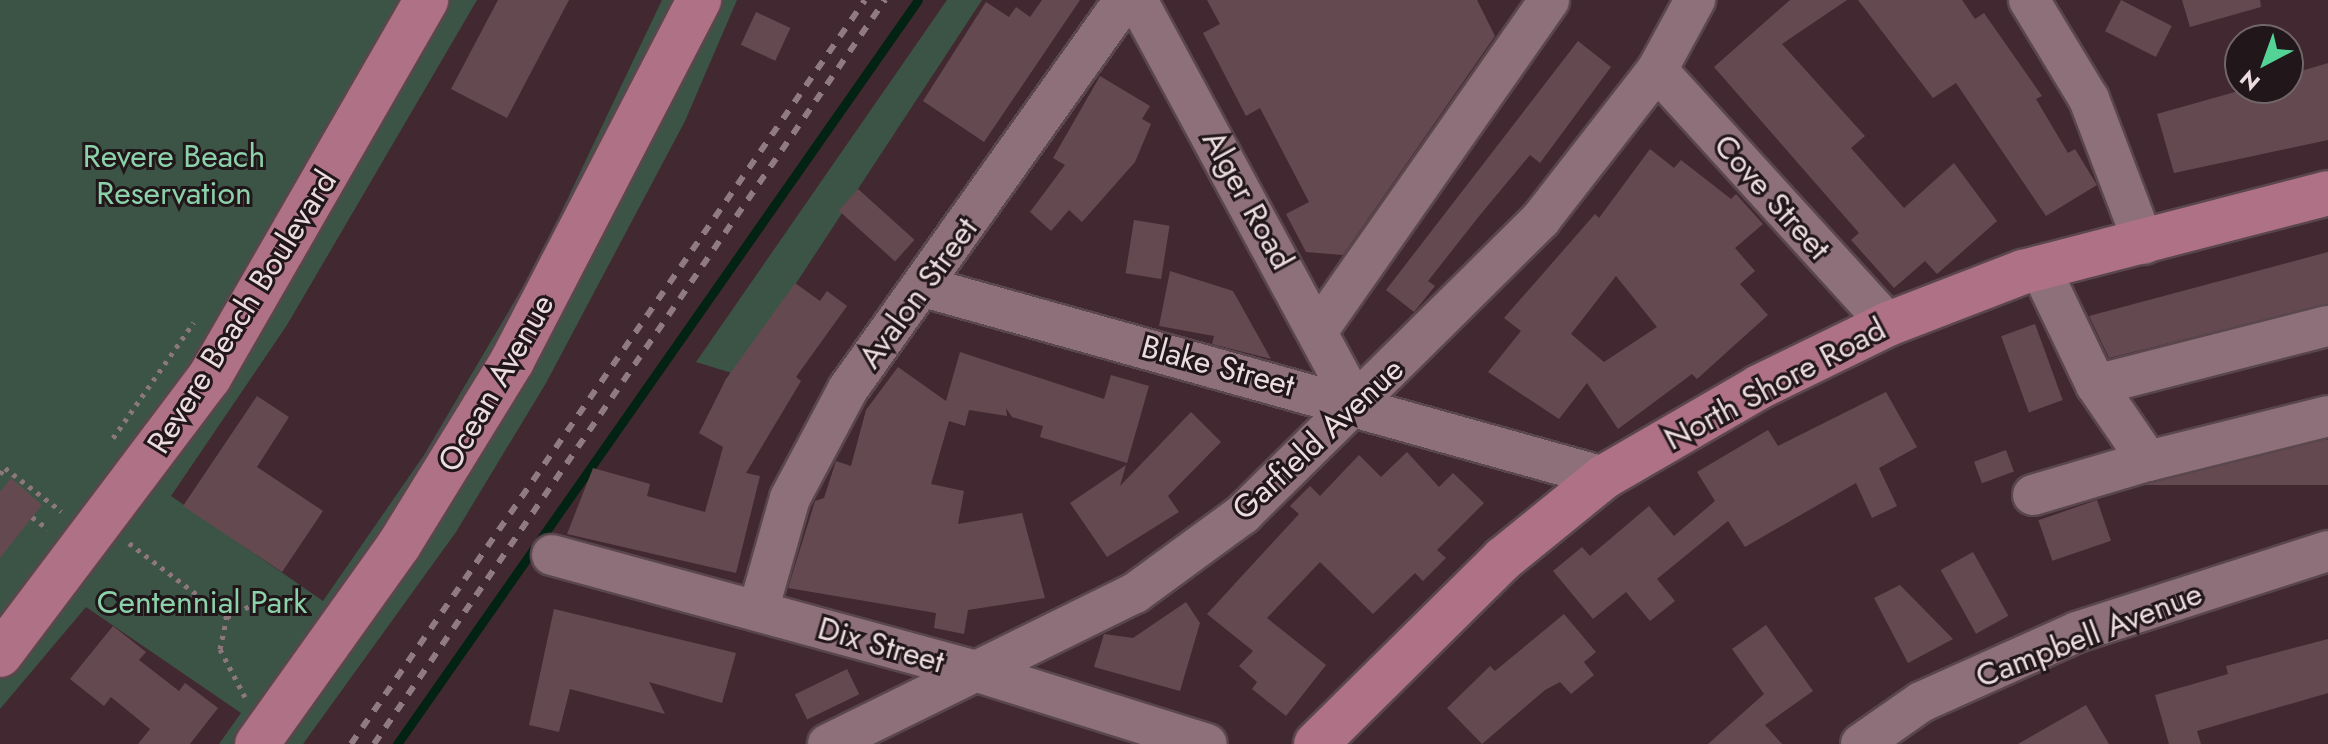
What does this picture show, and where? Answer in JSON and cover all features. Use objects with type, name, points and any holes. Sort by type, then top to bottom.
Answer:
[{"type":"main road","name":"Revere Beach Boulevard","points":[[3,651],[105,524],[235,336],[426,0]]},
{"type":"main road","name":"Ocean Avenue","points":[[263,735],[344,626],[512,361],[699,0]]},
{"type":"main road","name":"North Shore Road","points":[[1316,744],[1481,580],[1604,477],[1888,324],[2040,268],[2144,244],[2328,193]]},
{"type":"street","name":"Avalon Street","points":[[758,611],[790,498],[848,389],[924,287],[1124,0]]},
{"type":"street","name":"Alger Road","points":[[1137,0],[1319,329],[1354,402]]},
{"type":"street","points":[[1319,329],[1549,0]]},
{"type":"street","name":"Garfield Avenue","points":[[828,744],[968,669],[1135,593],[1243,514],[1541,219],[1657,70],[1695,0]]},
{"type":"street","points":[[2029,0],[2089,99],[2144,244]]},
{"type":"street","name":"Cove Street","points":[[1657,70],[1888,324]]},
{"type":"street","points":[[2040,268],[2096,385],[2148,461]]},
{"type":"street","name":"Blake Street","points":[[924,287],[1354,402],[1604,477]]},
{"type":"street","points":[[2096,385],[2328,326]]},
{"type":"street","points":[[2033,495],[2148,461],[2328,416]]},
{"type":"street","name":"Campbell Avenue","points":[[1861,744],[1921,702],[2077,632],[2328,551]]},
{"type":"street","name":"Dix Street","points":[[552,555],[968,669],[1207,744]]},
{"type":"path","points":[[107,446],[198,316]]},
{"type":"path","points":[[0,474],[5,468],[61,511]]},
{"type":"path","points":[[40,539],[70,498]]},
{"type":"path","points":[[32,517],[48,529]]},
{"type":"path","points":[[105,524],[227,617]]},
{"type":"path","points":[[227,617],[264,599],[296,603],[344,626]]},
{"type":"path","points":[[227,617],[220,649],[263,735]]},
{"type":"green space","name":"Revere Beach Reservation","points":[[0,0],[477,0],[287,325],[171,496],[323,601],[424,455],[537,263],[662,0],[737,0],[685,121],[546,383],[456,532],[303,744],[219,744],[241,713],[86,607],[0,709]]},
{"type":"green space","points":[[947,0],[982,0],[766,329],[732,373],[696,362]]},
{"type":"building","points":[[498,0],[569,0],[507,118],[451,89]]},
{"type":"building","points":[[1042,0],[1080,0],[984,142],[923,101],[986,2],[1009,17],[1016,7],[1030,17]]},
{"type":"building","points":[[1207,0],[1477,0],[1495,36],[1343,255],[1306,252],[1286,214],[1309,202],[1260,108],[1246,116],[1203,33],[1220,24]]},
{"type":"building","points":[[1790,0],[1847,0],[1782,44],[1865,136],[1851,148],[1904,208],[1954,163],[1997,221],[1937,274],[1925,261],[1894,288],[1851,240],[1859,233],[1714,67]]},
{"type":"building","points":[[1858,0],[1962,0],[1975,19],[1984,13],[2042,96],[2036,99],[2068,153],[2075,149],[2097,185],[2046,216],[1956,83],[1933,98]]},
{"type":"building","points":[[2121,0],[2172,26],[2156,57],[2105,31]]},
{"type":"building","points":[[2182,0],[2260,0],[2261,7],[2190,27]]},
{"type":"building","points":[[756,12],[790,28],[775,61],[741,45]]},
{"type":"building","points":[[1578,41],[1611,67],[1540,163],[1530,155],[1480,215],[1428,281],[1435,286],[1414,312],[1386,290]]},
{"type":"building","points":[[2328,63],[2328,140],[2174,173],[2157,114],[2224,95],[2224,104],[2304,104],[2304,70]]},
{"type":"building","points":[[1100,76],[1150,106],[1142,119],[1151,124],[1135,162],[1082,222],[1069,210],[1051,231],[1030,212],[1065,165],[1053,158]]},
{"type":"building","points":[[1650,149],[1674,168],[1681,160],[1731,199],[1736,194],[1763,224],[1735,248],[1755,271],[1740,284],[1768,315],[1697,379],[1692,374],[1618,429],[1587,383],[1559,419],[1488,372],[1521,331],[1504,318],[1595,214],[1599,218]],"holes":[[[1616,276],[1657,327],[1604,362],[1571,334]]]},
{"type":"building","points":[[858,189],[914,240],[895,261],[839,211]]},
{"type":"building","points":[[1134,220],[1170,226],[1161,279],[1126,273]]},
{"type":"building","points":[[2328,252],[2328,304],[2109,358],[2089,316]]},
{"type":"building","points":[[1170,271],[1233,291],[1271,359],[1212,344],[1214,336],[1159,326]]},
{"type":"building","points":[[795,283],[820,301],[827,291],[847,306],[796,377],[801,381],[746,473],[760,476],[736,573],[567,534],[593,468],[650,484],[647,496],[705,512],[723,447],[699,433],[726,379]]},
{"type":"building","points":[[2035,324],[2063,400],[2029,412],[2001,336]]},
{"type":"building","points":[[960,352],[1104,399],[1111,375],[1149,386],[1127,463],[1040,437],[1043,426],[1012,417],[1006,408],[1007,416],[969,410],[965,426],[949,421],[931,484],[964,491],[958,524],[1022,513],[1045,598],[968,610],[964,634],[934,628],[936,613],[788,588],[815,501],[824,498],[836,461],[851,466],[866,410],[898,367],[946,401]]},
{"type":"building","points":[[1886,392],[1917,447],[1879,468],[1897,506],[1872,518],[1856,483],[1745,547],[1728,521],[1657,579],[1675,601],[1650,621],[1626,592],[1593,619],[1553,571],[1582,547],[1590,556],[1649,506],[1674,536],[1715,501],[1697,472],[1768,430],[1778,446]]},
{"type":"building","points":[[257,396],[289,417],[257,467],[323,511],[282,572],[183,506]]},
{"type":"building","points":[[1191,412],[1221,442],[1168,496],[1179,512],[1107,557],[1070,503],[1126,465],[1120,486]]},
{"type":"building","points":[[2128,440],[2328,440],[2328,485],[2128,485]]},
{"type":"building","points":[[2006,450],[2014,472],[1982,483],[1974,462]]},
{"type":"building","points":[[1407,452],[1439,487],[1453,473],[1484,503],[1437,550],[1446,558],[1423,581],[1415,573],[1373,614],[1320,562],[1267,618],[1326,665],[1286,716],[1252,689],[1257,682],[1239,666],[1253,651],[1207,614],[1299,514],[1290,506],[1310,486],[1320,496],[1359,455],[1381,477]]},
{"type":"building","points":[[11,478],[42,505],[0,558],[0,492]]},
{"type":"building","points":[[2097,500],[2111,541],[2052,561],[2038,520]]},
{"type":"building","points":[[1973,552],[2008,616],[1976,634],[1941,570]]},
{"type":"building","points":[[1900,585],[1953,639],[1908,663],[1874,598]]},
{"type":"building","points":[[1186,602],[1200,623],[1180,691],[1094,667],[1104,634],[1133,638]]},
{"type":"building","points":[[554,609],[736,653],[722,703],[649,682],[665,714],[570,689],[559,732],[529,725]]},
{"type":"building","points":[[1564,614],[1596,652],[1584,662],[1594,675],[1571,694],[1560,682],[1545,690],[1482,744],[1447,708],[1490,666],[1495,671]]},
{"type":"building","points":[[1766,625],[1813,691],[1765,725],[1782,744],[1708,744],[1764,694],[1732,649]]},
{"type":"building","points":[[113,626],[146,652],[139,660],[179,691],[185,683],[218,708],[190,744],[138,744],[150,729],[111,697],[104,706],[70,679]]},
{"type":"building","points":[[2328,639],[2328,693],[2197,731],[2201,744],[2169,744],[2155,695],[2228,674],[2226,666]]},
{"type":"building","points":[[847,669],[859,694],[807,720],[795,694]]},
{"type":"building","points":[[2086,705],[2109,744],[2018,744]]},
{"type":"waterway","points":[[397,744],[918,0]]},
{"type":"railway","points":[[351,744],[865,0]]},
{"type":"railway","points":[[374,744],[885,0]]},
{"type":"park label","name":"Centennial Park","points":[[202,602]]}]
